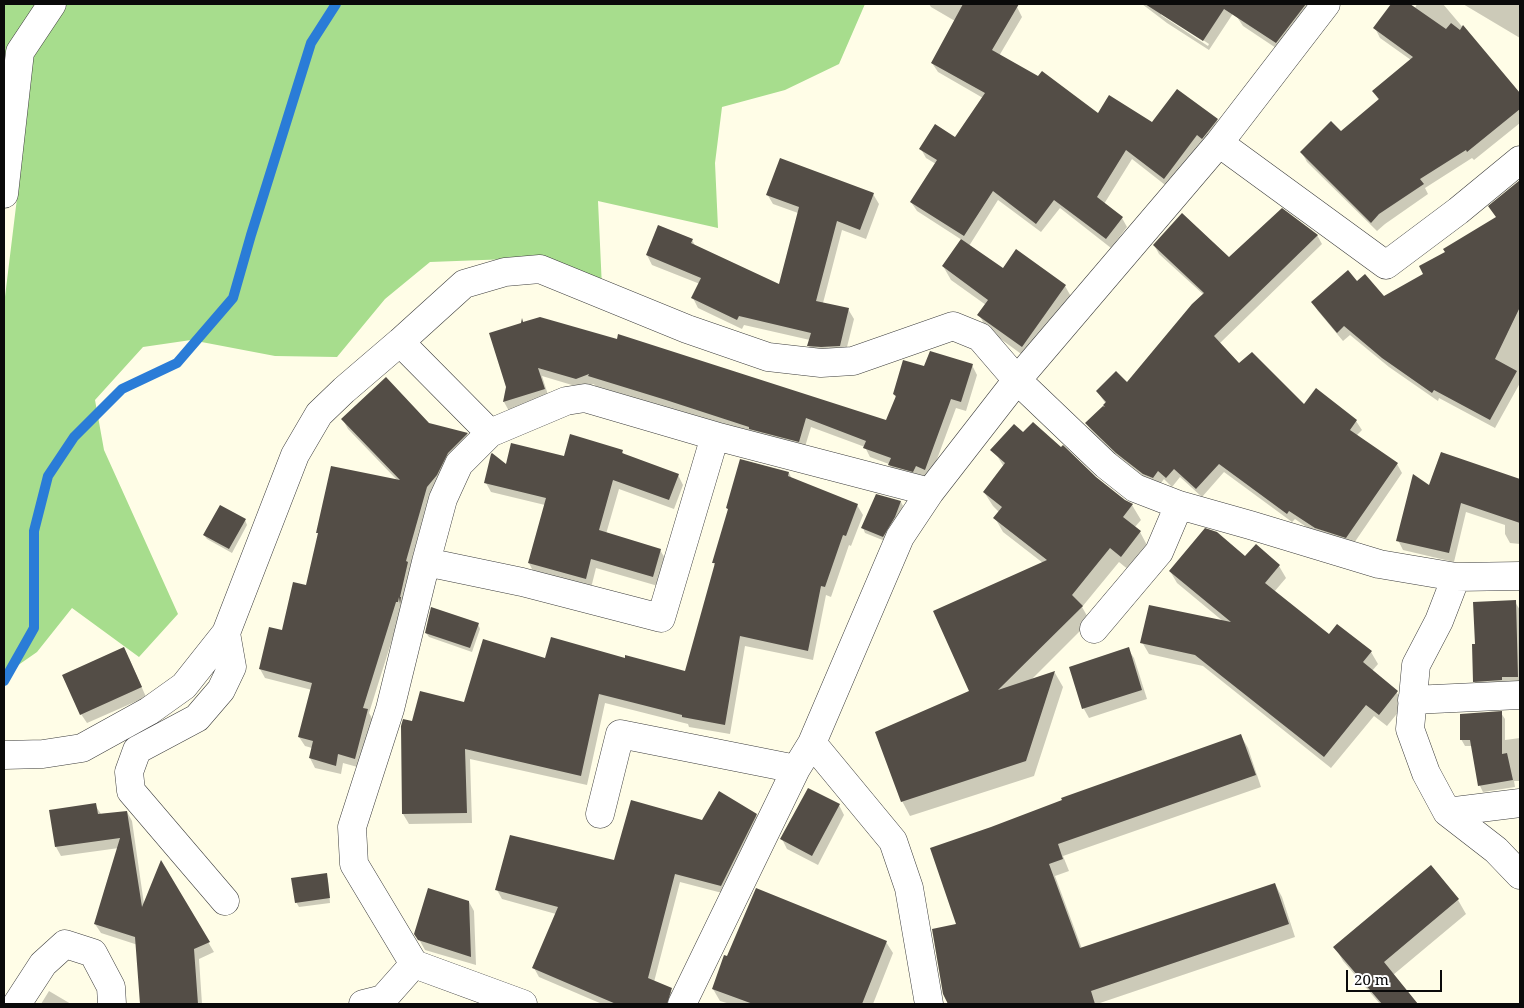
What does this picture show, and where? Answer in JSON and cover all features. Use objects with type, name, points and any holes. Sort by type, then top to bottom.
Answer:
[{"type":"street","points":[[4,194],[20,52],[52,4]]},
{"type":"street","points":[[682,1004],[796,769],[812,743],[900,537],[930,492],[1017,380],[1218,143],[1326,4]]},
{"type":"street","points":[[1218,143],[1386,265],[1458,211],[1520,160]]},
{"type":"street","points":[[4,755],[43,754],[82,748],[149,711],[184,686],[226,633],[295,455],[319,414],[464,284],[505,272],[540,269],[687,329],[768,357],[821,363],[853,360],[954,326],[980,337],[1017,380],[1106,465],[1135,488],[1179,505],[1379,564],[1456,577],[1520,576]]},
{"type":"street","points":[[400,342],[490,433]]},
{"type":"street","points":[[523,1004],[414,964],[354,864],[352,827],[390,709],[443,499],[460,464],[490,433],[566,401],[585,398],[716,436],[930,492]]},
{"type":"street","points":[[426,562],[522,582],[661,618],[716,436]]},
{"type":"street","points":[[1094,629],[1159,552],[1179,505]]},
{"type":"street","points":[[1456,577],[1439,621],[1416,664],[1410,729],[1426,773],[1447,812],[1496,850],[1520,875]]},
{"type":"street","points":[[225,900],[131,791],[129,772],[136,750],[196,718],[221,690],[232,667],[226,633]]},
{"type":"street","points":[[1412,700],[1520,695]]},
{"type":"street","points":[[600,814],[620,734],[796,769]]},
{"type":"street","points":[[812,743],[893,840],[909,888],[930,1004]]},
{"type":"street","points":[[1447,812],[1520,803]]},
{"type":"street","points":[[18,1004],[43,964],[65,944],[93,953],[110,987],[112,1004]]},
{"type":"street","points":[[363,1004],[383,999],[414,964]]},
{"type":"green space","points":[[4,4],[865,4],[839,64],[785,90],[722,107],[715,163],[718,228],[598,201],[602,288],[509,259],[430,262],[385,299],[337,357],[275,356],[191,340],[143,347],[95,400],[104,450],[178,614],[139,657],[72,608],[37,652],[4,675],[4,305],[18,190],[4,164]]},
{"type":"building","points":[[963,4],[1019,4],[992,50],[1038,76],[1042,71],[1098,113],[1109,95],[1152,122],[1177,89],[1218,119],[1202,139],[1197,135],[1164,179],[1126,150],[1097,197],[1123,217],[1106,239],[1054,200],[1036,224],[993,191],[964,236],[910,202],[937,160],[919,149],[935,124],[955,137],[985,93],[931,63]]},
{"type":"building","points":[[1145,4],[1306,4],[1276,43],[1224,9],[1203,41]]},
{"type":"building","points":[[1391,4],[1410,4],[1446,29],[1451,23],[1460,30],[1463,25],[1520,93],[1520,109],[1467,152],[1466,150],[1420,179],[1424,184],[1379,214],[1371,223],[1300,152],[1331,121],[1341,131],[1379,99],[1372,91],[1413,57],[1373,28]]},
{"type":"building","points":[[780,158],[874,193],[860,230],[837,221],[816,301],[849,308],[840,346],[807,346],[811,333],[739,316],[737,320],[691,298],[701,278],[646,255],[658,225],[693,239],[691,243],[779,284],[799,207],[766,195]]},
{"type":"building","points":[[1520,180],[1520,307],[1495,359],[1517,371],[1490,420],[1434,390],[1432,393],[1382,358],[1344,326],[1337,333],[1311,302],[1348,270],[1357,281],[1365,274],[1384,296],[1423,274],[1419,266],[1445,252],[1443,249],[1496,217],[1488,206]]},
{"type":"building","points":[[1282,208],[1318,235],[1214,336],[1239,363],[1252,352],[1304,404],[1316,388],[1357,420],[1350,430],[1398,463],[1346,538],[1315,528],[1289,511],[1287,514],[1219,464],[1196,489],[1174,469],[1166,478],[1158,471],[1153,478],[1143,474],[1116,453],[1085,423],[1103,406],[1105,407],[1103,405],[1106,402],[1096,391],[1116,371],[1127,382],[1192,304],[1204,293],[1153,245],[1182,213],[1229,257]]},
{"type":"building","points":[[961,239],[1003,268],[1016,249],[1066,285],[1022,347],[977,315],[988,300],[942,266]]},
{"type":"building","points":[[540,317],[617,339],[618,334],[886,420],[896,396],[893,394],[903,360],[924,366],[930,351],[973,364],[961,402],[951,399],[925,470],[916,466],[913,472],[888,465],[891,458],[863,448],[866,441],[806,418],[799,442],[749,429],[749,427],[588,376],[589,374],[576,379],[538,368],[545,389],[503,402],[506,387],[489,333],[521,323],[522,318],[523,322]]},
{"type":"building","points":[[386,377],[429,423],[468,433],[448,453],[437,475],[427,487],[406,561],[408,562],[400,604],[399,597],[363,708],[368,709],[355,759],[338,754],[336,766],[309,758],[313,741],[298,737],[312,683],[259,669],[269,627],[282,630],[293,582],[306,585],[331,466],[400,480],[341,419]]},
{"type":"building","points":[[1033,422],[1061,447],[1063,445],[1096,477],[1133,504],[1123,517],[1141,531],[1121,557],[1110,548],[1072,595],[1083,606],[998,690],[1055,671],[1026,761],[901,802],[875,732],[969,691],[933,611],[1047,560],[993,518],[1002,507],[983,492],[1005,463],[990,450],[1014,424],[1023,432]]},
{"type":"building","points":[[570,434],[623,450],[622,453],[679,474],[669,500],[613,480],[599,530],[661,549],[653,577],[591,559],[586,579],[528,563],[546,498],[484,483],[491,454],[506,464],[511,443],[564,456]]},
{"type":"building","points":[[1441,452],[1520,479],[1520,523],[1461,503],[1449,553],[1396,541],[1413,474],[1429,485]]},
{"type":"building","points":[[740,459],[789,472],[788,476],[858,504],[846,536],[843,535],[825,587],[821,586],[808,651],[740,636],[725,725],[682,717],[682,715],[599,694],[581,776],[465,749],[467,813],[402,814],[401,726],[403,719],[412,721],[420,691],[464,702],[483,639],[545,658],[551,637],[625,658],[625,655],[685,671],[715,563],[712,563]]},
{"type":"building","points":[[876,494],[901,501],[895,517],[883,537],[861,528]]},
{"type":"building","points":[[220,505],[246,519],[229,549],[203,535]]},
{"type":"building","points":[[1205,528],[1217,532],[1245,556],[1256,544],[1280,565],[1265,583],[1329,634],[1337,624],[1372,651],[1363,662],[1398,691],[1379,715],[1366,705],[1324,757],[1195,655],[1140,643],[1149,605],[1231,622],[1169,571]]},
{"type":"building","points":[[1516,600],[1518,677],[1502,677],[1502,680],[1473,682],[1472,644],[1475,644],[1473,602]]},
{"type":"building","points":[[431,607],[479,623],[470,648],[425,633]]},
{"type":"building","points":[[124,647],[142,687],[80,715],[62,675]]},
{"type":"building","points":[[1129,647],[1142,690],[1082,709],[1069,667]]},
{"type":"building","points":[[1502,711],[1502,754],[1507,753],[1513,780],[1478,786],[1470,740],[1460,740],[1460,714]]},
{"type":"building","points":[[1241,734],[1256,775],[1058,844],[1063,859],[1049,864],[1080,948],[1275,883],[1289,924],[1091,991],[1095,1004],[948,1004],[943,994],[932,929],[956,924],[930,848],[1062,800],[1061,798]]},
{"type":"building","points":[[808,788],[840,804],[812,856],[780,839]]},
{"type":"building","points":[[719,791],[757,814],[721,886],[675,874],[648,978],[672,988],[667,1004],[616,1004],[532,968],[558,907],[495,890],[510,835],[614,860],[631,800],[702,820]]},
{"type":"building","points":[[96,803],[98,814],[127,811],[142,907],[161,860],[210,942],[194,949],[198,1004],[140,1004],[135,937],[94,924],[120,838],[55,847],[49,810]]},
{"type":"building","points":[[1431,865],[1459,899],[1384,962],[1418,1004],[1382,1004],[1333,947]]},
{"type":"building","points":[[327,873],[330,898],[295,903],[291,878]]},
{"type":"building","points":[[428,888],[469,901],[471,957],[418,940],[414,934]]},
{"type":"building","points":[[756,888],[887,941],[862,1004],[753,1004],[712,989],[724,955],[727,956]]},
{"type":"waterway","points":[[4,681],[34,628],[34,531],[48,476],[74,437],[122,389],[177,363],[233,298],[311,43],[336,4]]}]
